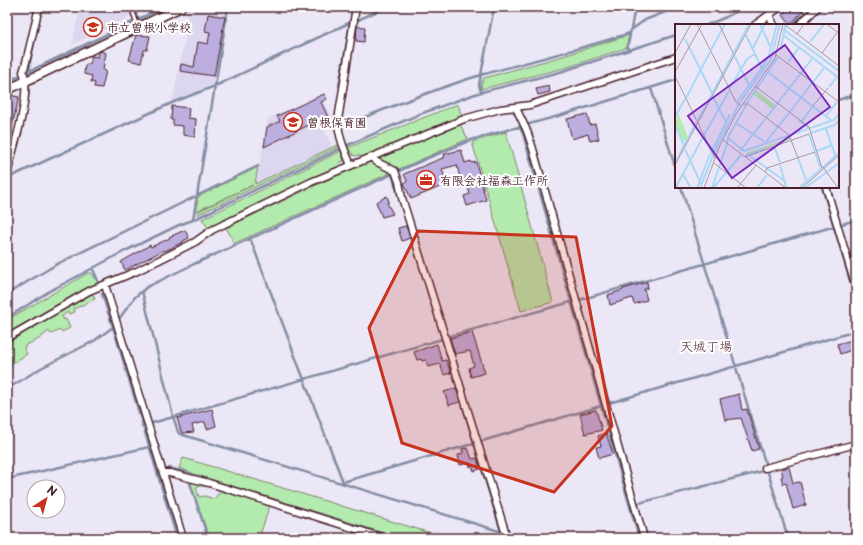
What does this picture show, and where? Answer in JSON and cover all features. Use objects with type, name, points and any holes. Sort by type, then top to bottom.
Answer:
[{"type":"street","points":[[7,173],[22,109],[26,62],[39,7]]},
{"type":"street","points":[[7,90],[24,77],[181,7]]},
{"type":"street","points":[[352,165],[343,146],[338,126],[339,110],[356,7]]},
{"type":"street","points":[[756,24],[780,7]]},
{"type":"street","points":[[799,24],[818,7]]},
{"type":"street","points":[[769,15],[774,24]]},
{"type":"street","points":[[7,338],[89,291],[137,271],[194,242],[212,230],[311,182],[464,119],[500,109],[530,105],[675,57]]},
{"type":"street","points":[[516,108],[524,126],[644,538]]},
{"type":"street","points":[[372,157],[375,161],[395,172],[505,535]]},
{"type":"street","points":[[826,188],[856,288]]},
{"type":"street","points":[[105,285],[183,538]]},
{"type":"street","points":[[766,467],[856,444]]},
{"type":"street","points":[[163,473],[170,473],[191,478],[379,537]]},
{"type":"lane","points":[[136,7],[132,9],[138,26]]},
{"type":"highlighted area","points":[[418,231],[576,237],[612,426],[554,492],[402,443],[369,328]]},
{"type":"shaded area","name":"市立曽根小学校","points":[[80,7],[151,7],[72,45]]},
{"type":"shaded area","points":[[190,7],[228,7],[215,83],[172,102],[188,24],[186,9]]},
{"type":"shaded area","points":[[321,94],[332,117],[330,121],[322,125],[332,147],[256,184],[268,119]],"holes":[[[318,96],[329,119],[320,123],[319,120],[275,142],[268,126],[284,118],[282,113]]]},
{"type":"green space","points":[[629,35],[626,48],[568,67],[482,89],[481,84],[484,78],[563,56]]},
{"type":"green space","points":[[458,104],[462,117],[434,127],[361,158],[359,155],[354,156],[347,148]]},
{"type":"green space","points":[[460,124],[468,139],[397,170],[378,159],[380,157]]},
{"type":"green space","points":[[506,132],[553,302],[521,311],[472,142]]},
{"type":"green space","points":[[337,145],[338,147],[197,215],[197,212],[253,185],[197,211],[197,199],[199,196],[258,167],[255,184]]},
{"type":"green space","points":[[341,151],[344,161],[339,163],[340,166],[214,226],[208,228],[202,219]]},
{"type":"green space","points":[[367,161],[392,172],[233,244],[231,236],[226,228]]},
{"type":"green space","points":[[88,273],[92,273],[98,283],[7,335],[7,320]]},
{"type":"green space","points":[[92,293],[95,299],[74,309],[75,312],[69,314],[68,312],[62,316],[64,320],[66,319],[70,328],[62,332],[61,330],[51,334],[49,331],[39,339],[26,345],[24,348],[27,354],[7,367],[7,342]]},
{"type":"green space","points":[[183,458],[447,538],[401,538],[390,535],[197,475],[179,468]]},
{"type":"green space","points":[[193,481],[208,485],[208,487],[196,487],[199,497],[205,496],[214,499],[225,490],[270,505],[259,538],[209,538],[191,484]]},
{"type":"building","points":[[791,7],[807,7],[790,24],[782,14]]},
{"type":"building","points":[[208,14],[225,17],[214,76],[180,71],[181,64],[194,67],[198,42],[208,44],[210,32],[205,31]]},
{"type":"building","points":[[357,26],[365,27],[364,42],[356,41]]},
{"type":"building","points":[[136,35],[150,36],[147,50],[144,50],[141,63],[129,60]]},
{"type":"building","points":[[101,51],[106,53],[103,70],[106,71],[102,88],[94,87],[95,83],[91,82],[92,76],[84,74],[85,65],[90,64],[92,56],[98,57],[99,52]]},
{"type":"building","points":[[549,86],[550,92],[538,95],[536,89]]},
{"type":"building","points":[[324,94],[327,99],[321,102],[329,119],[320,123],[319,120],[264,147],[267,127],[280,121],[277,116]]},
{"type":"building","points":[[10,95],[19,97],[10,135],[7,134],[7,110]]},
{"type":"building","points":[[172,106],[189,108],[188,118],[196,119],[195,137],[183,135],[183,126],[173,125],[173,120],[171,120]]},
{"type":"building","points":[[587,114],[590,125],[595,124],[599,139],[590,141],[588,134],[572,139],[567,119]]},
{"type":"building","points":[[461,150],[465,163],[471,161],[472,163],[476,162],[486,200],[467,206],[464,196],[470,194],[466,181],[463,182],[462,177],[460,178],[457,165],[442,169],[447,184],[411,199],[404,183],[407,181],[404,174],[445,157],[444,154]]},
{"type":"building","points":[[387,196],[389,202],[387,203],[393,214],[382,217],[376,202]]},
{"type":"building","points":[[406,226],[410,238],[402,241],[398,228]]},
{"type":"building","points":[[185,230],[189,238],[183,242],[125,270],[121,262],[150,245],[151,247]]},
{"type":"building","points":[[647,282],[648,288],[644,289],[647,300],[634,304],[632,298],[610,305],[608,295]]},
{"type":"building","points":[[472,332],[485,373],[471,377],[469,368],[474,366],[470,351],[455,354],[450,338]]},
{"type":"building","points":[[856,339],[856,346],[851,347],[852,350],[840,354],[837,344]]},
{"type":"building","points":[[437,344],[442,361],[446,360],[451,373],[444,375],[440,364],[428,367],[426,360],[417,360],[414,352]]},
{"type":"building","points":[[456,388],[460,402],[449,405],[444,392]]},
{"type":"building","points":[[739,394],[742,410],[747,409],[759,449],[752,451],[741,418],[725,420],[720,399]]},
{"type":"building","points":[[212,409],[216,426],[207,429],[205,422],[192,425],[194,432],[181,432],[177,418]]},
{"type":"building","points":[[596,410],[602,430],[585,434],[580,414]]},
{"type":"building","points":[[606,433],[613,454],[599,458],[596,447],[601,446],[598,436]]},
{"type":"building","points":[[468,448],[472,459],[477,458],[480,469],[474,471],[472,466],[470,467],[469,463],[460,465],[458,455],[463,453],[462,449]]},
{"type":"building","points":[[789,467],[793,483],[800,482],[806,505],[793,509],[786,483],[783,484],[781,477],[783,476],[781,469]]},
{"type":"waterway","points":[[30,71],[30,62],[42,7]]},
{"type":"waterway","points":[[7,82],[164,7]]},
{"type":"waterway","points":[[193,220],[228,7]]},
{"type":"waterway","points":[[339,86],[353,7]]},
{"type":"waterway","points":[[358,20],[386,7]]},
{"type":"waterway","points":[[481,92],[479,85],[494,7]]},
{"type":"waterway","points":[[627,51],[635,7]]},
{"type":"waterway","points":[[631,30],[645,20],[678,7]]},
{"type":"waterway","points":[[709,24],[745,7]]},
{"type":"waterway","points":[[793,24],[812,7]]},
{"type":"waterway","points":[[10,177],[174,102],[215,86],[351,22]]},
{"type":"waterway","points":[[342,126],[463,80],[630,33]]},
{"type":"waterway","points":[[7,318],[48,292],[125,251],[348,145],[420,114],[478,93],[560,72],[675,35]]},
{"type":"waterway","points":[[119,319],[135,297],[147,287],[194,264],[423,160],[471,140],[562,115],[675,80]]},
{"type":"waterway","points":[[28,97],[29,86]]},
{"type":"waterway","points":[[651,88],[675,167]]},
{"type":"waterway","points":[[839,100],[856,94]]},
{"type":"waterway","points":[[520,127],[639,538]]},
{"type":"waterway","points":[[7,190],[16,151]]},
{"type":"waterway","points":[[7,294],[57,264],[258,166]]},
{"type":"waterway","points":[[392,174],[399,198]]},
{"type":"waterway","points":[[681,188],[788,538]]},
{"type":"waterway","points":[[822,188],[856,301]]},
{"type":"waterway","points":[[576,301],[856,220]]},
{"type":"waterway","points":[[411,236],[501,532]]},
{"type":"waterway","points":[[250,238],[343,482]]},
{"type":"waterway","points":[[93,269],[98,281]]},
{"type":"waterway","points":[[142,291],[173,416],[180,434],[522,538]]},
{"type":"waterway","points":[[7,389],[41,368],[94,341],[113,327],[102,294]]},
{"type":"waterway","points":[[446,337],[571,302]]},
{"type":"waterway","points":[[113,327],[177,538]]},
{"type":"waterway","points":[[609,403],[856,331]]},
{"type":"waterway","points":[[142,426],[442,339]]},
{"type":"waterway","points":[[342,483],[601,406]]},
{"type":"waterway","points":[[7,479],[149,447]]},
{"type":"waterway","points":[[169,468],[187,472],[203,479]]},
{"type":"waterway","points":[[639,503],[767,470]]},
{"type":"waterway","points":[[191,479],[190,483],[208,538]]},
{"type":"waterway","points":[[254,494],[397,538]]},
{"type":"place","name":"市立曽根小学校","points":[[93,27]]},
{"type":"place","name":"曽根保育園","points":[[293,122]]},
{"type":"place","name":"有限会社福森工作所","points":[[426,180]]},
{"type":"district","name":"天城丁場","points":[[706,345]]}]
